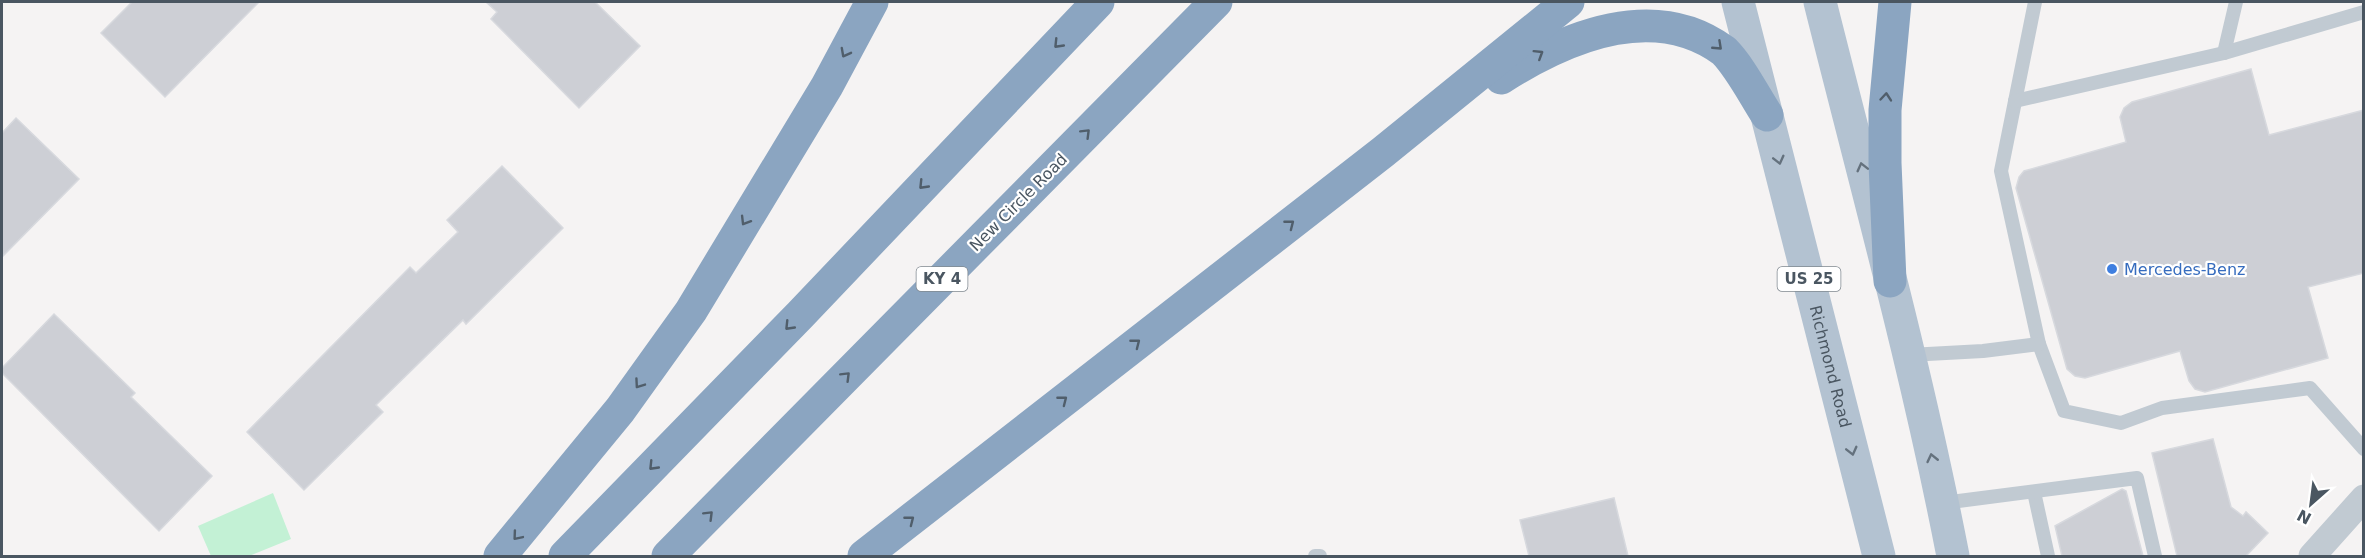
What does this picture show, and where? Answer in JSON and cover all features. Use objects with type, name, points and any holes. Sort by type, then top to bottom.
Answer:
[{"type":"highway","points":[[500,556],[620,410],[691,311],[827,86],[872,2]]},
{"type":"highway","points":[[565,556],[800,315],[1098,2]]},
{"type":"highway","name":"New Circle Road","points":[[668,556],[1216,2]]},
{"type":"highway","points":[[864,556],[1383,152],[1568,2]]},
{"type":"highway","points":[[1890,281],[1885,110],[1895,2]]},
{"type":"highway","points":[[1383,152],[1556,43],[1592,27],[1619,19],[1642,17],[1667,20],[1693,27],[1725,52],[1767,115]]},
{"type":"main road","name":"Richmond Road","points":[[1738,2],[1879,556]]},
{"type":"main road","points":[[1820,2],[1908,355],[1943,503],[1953,556]]},
{"type":"street","points":[[2312,556],[2364,498]]},
{"type":"lane","points":[[2035,2],[2001,171],[2038,344],[2064,411],[2121,423],[2162,408],[2310,388],[2364,450]]},
{"type":"lane","points":[[2224,53],[2236,2]]},
{"type":"lane","points":[[2015,101],[2224,53],[2364,12]]},
{"type":"lane","points":[[1908,355],[1983,351],[2038,344]]},
{"type":"lane","points":[[1943,503],[2137,478],[2142,529],[2155,556]]},
{"type":"lane","points":[[2034,492],[2048,556]]},
{"type":"green space","points":[[273,493],[291,539],[249,556],[211,556],[198,526]]},
{"type":"building","points":[[132,2],[259,2],[165,97],[101,33]]},
{"type":"building","points":[[486,2],[595,2],[640,46],[579,108],[491,19],[497,12]]},
{"type":"building","points":[[2251,69],[2269,135],[2364,110],[2364,273],[2308,287],[2328,358],[2205,392],[2195,389],[2189,381],[2180,351],[2085,378],[2075,376],[2067,369],[2016,188],[2019,177],[2024,171],[2126,142],[2120,117],[2124,108],[2132,102]]},
{"type":"building","points":[[16,118],[79,179],[2,257],[2,133]]},
{"type":"building","points":[[502,166],[563,228],[466,324],[463,320],[376,405],[383,412],[304,490],[247,432],[410,267],[416,273],[458,232],[447,220]]},
{"type":"building","points":[[54,314],[135,393],[131,397],[212,476],[159,531],[2,373],[2,368]]},
{"type":"building","points":[[2213,439],[2231,507],[2243,516],[2246,512],[2268,533],[2246,556],[2177,556],[2152,453]]},
{"type":"building","points":[[2122,489],[2126,491],[2143,556],[2062,556],[2055,526]]},
{"type":"building","points":[[1614,498],[1628,556],[1529,556],[1520,520]]},
{"type":"place","name":"Mercedes-Benz","points":[[2112,269]]}]
